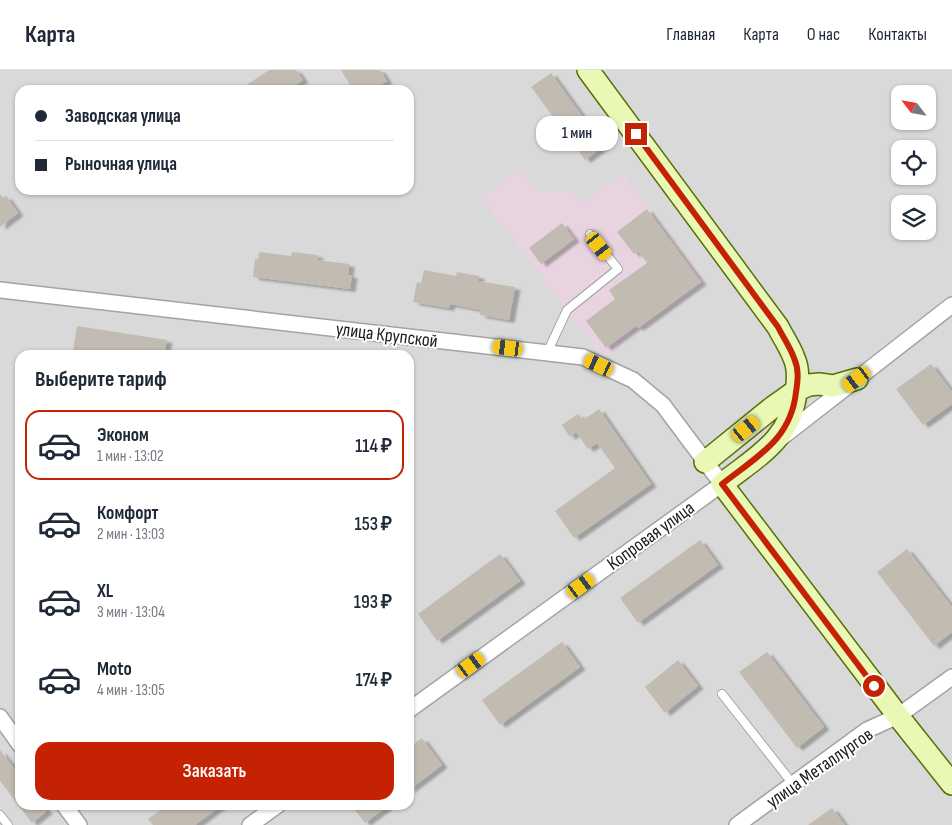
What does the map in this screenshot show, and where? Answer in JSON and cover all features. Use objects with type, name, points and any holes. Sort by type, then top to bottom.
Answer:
[{"type":"street","points":[[588,70],[778,327],[788,345],[798,374],[796,399],[785,430],[773,444]]},
{"type":"street","name":"улица Крупской","points":[[0,290],[583,357],[633,380],[664,406],[722,484]]},
{"type":"street","points":[[952,305],[722,484],[952,784]]},
{"type":"street","points":[[773,407],[782,388],[787,369],[788,345]]},
{"type":"street","points":[[705,462],[796,390],[809,385],[833,386],[857,379]]},
{"type":"street","name":"Копровая улица","points":[[414,706],[722,484]]},
{"type":"street","name":"улица Металлургов","points":[[737,825],[867,730],[898,716],[952,677]]},
{"type":"street","points":[[0,717],[15,738]]},
{"type":"street","points":[[68,810],[79,825]]},
{"type":"street","points":[[250,825],[271,810]]},
{"type":"lane","points":[[547,353],[567,310],[618,269],[590,234]]},
{"type":"lane","points":[[722,694],[793,784]]},
{"type":"lane","points":[[0,815],[8,825]]},
{"type":"shaded area","points":[[0,70],[952,70],[952,825],[0,825]]},
{"type":"shaded area","points":[[519,169],[537,192],[571,191],[582,203],[623,174],[705,283],[603,358],[481,197]]},
{"type":"building","points":[[269,70],[296,70],[303,80],[295,85],[246,85]]},
{"type":"building","points":[[341,70],[380,70],[387,81],[381,85],[350,85]]},
{"type":"building","points":[[551,73],[604,146],[585,160],[531,87]]},
{"type":"building","points":[[0,194],[3,198],[6,196],[18,213],[0,227]]},
{"type":"building","points":[[647,209],[701,282],[638,328],[636,326],[606,348],[586,321],[615,299],[609,290],[647,263],[638,251],[634,254],[617,232]]},
{"type":"building","points":[[562,223],[574,239],[541,264],[529,248]]},
{"type":"building","points":[[259,252],[291,256],[292,252],[318,255],[317,260],[349,264],[348,275],[352,275],[350,289],[253,277],[255,259],[258,259]]},
{"type":"building","points":[[424,270],[456,276],[457,272],[479,276],[478,281],[515,287],[509,320],[480,315],[481,310],[450,304],[449,308],[413,302],[417,282],[421,283]]},
{"type":"building","points":[[77,326],[167,340],[165,350],[73,350]]},
{"type":"building","points":[[931,364],[952,392],[952,404],[923,425],[896,389]]},
{"type":"building","points":[[599,409],[651,484],[574,538],[555,511],[615,468],[597,443],[588,449],[576,432],[570,437],[562,425],[578,414],[583,420]]},
{"type":"building","points":[[700,540],[718,565],[638,623],[620,598]]},
{"type":"building","points":[[907,549],[952,607],[952,632],[934,646],[877,572]]},
{"type":"building","points":[[500,554],[520,581],[437,641],[418,614]]},
{"type":"building","points":[[562,642],[580,667],[500,725],[482,700]]},
{"type":"building","points":[[767,652],[824,727],[797,748],[739,672]]},
{"type":"building","points":[[678,660],[698,686],[665,713],[645,687]]},
{"type":"building","points":[[422,738],[442,765],[414,786],[414,744]]},
{"type":"building","points":[[0,750],[15,770],[15,801],[0,781]]},
{"type":"building","points":[[832,808],[845,825],[808,825]]},
{"type":"building","points":[[22,810],[46,810],[47,811],[32,823]]},
{"type":"building","points":[[161,810],[215,810],[195,825],[153,825],[148,819]]},
{"type":"building","points":[[355,810],[382,810],[365,823]]},
{"type":"route","points":[[636,134],[778,327],[794,358],[798,374],[796,399],[785,430],[773,444],[722,484],[874,686]]}]
